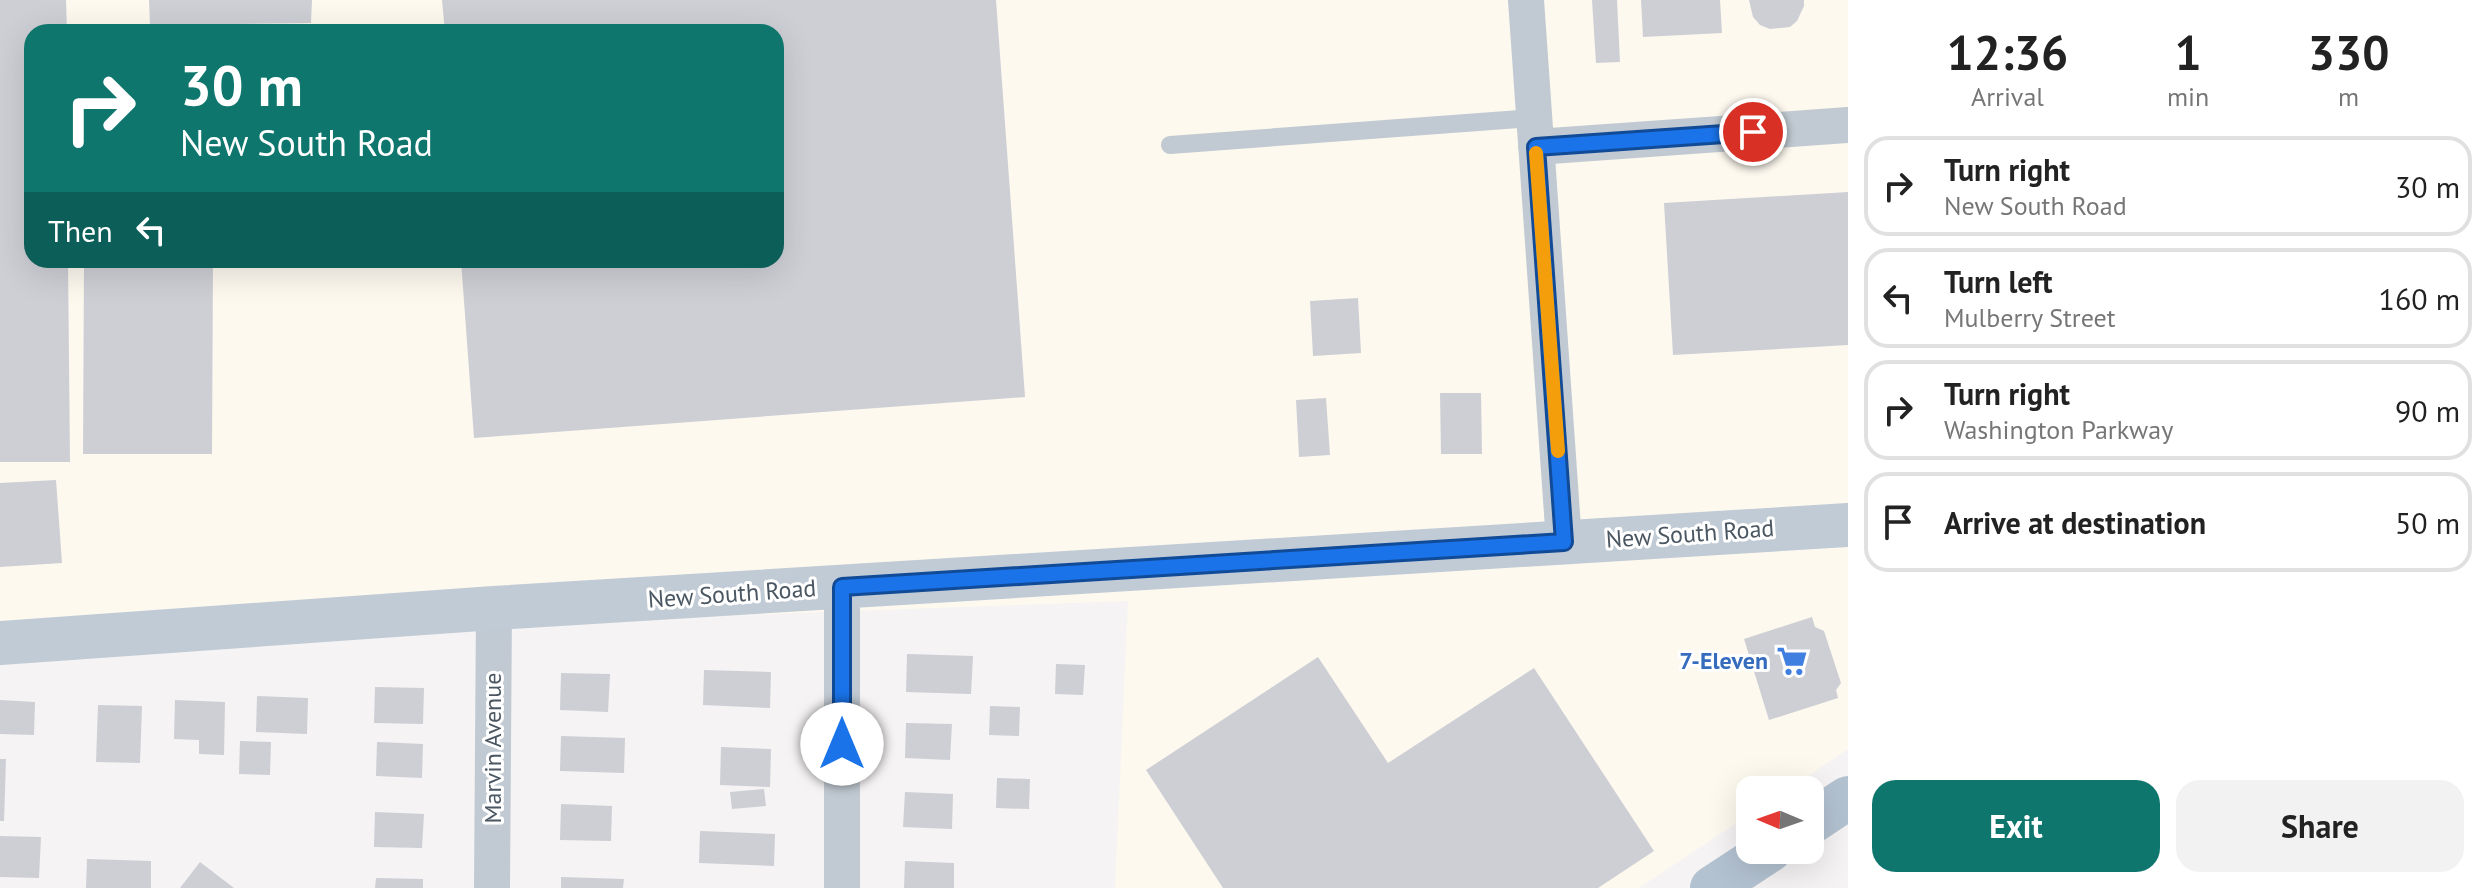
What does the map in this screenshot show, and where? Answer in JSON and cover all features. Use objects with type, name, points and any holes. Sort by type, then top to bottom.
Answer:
[{"type":"main road","points":[[1824,814],[1848,798]]},
{"type":"main road","points":[[1712,888],[1749,864]]},
{"type":"street","points":[[1526,0],[1564,542]]},
{"type":"street","points":[[1535,133],[1848,125]]},
{"type":"street","name":"New South Road","points":[[0,643],[494,608],[1848,525]]},
{"type":"street","points":[[842,587],[842,888]]},
{"type":"street","name":"Marvin Avenue","points":[[492,888],[494,608]]},
{"type":"lane","points":[[1170,145],[1535,133]]},
{"type":"shaded area","points":[[0,0],[1848,0],[1848,749],[1808,776],[1736,776],[1736,823],[1639,888],[1115,888],[1128,601],[0,642]]},
{"type":"building","points":[[0,0],[66,0],[67,24],[24,24],[24,268],[68,268],[70,462],[0,462]]},
{"type":"building","points":[[149,0],[312,0],[311,23],[150,24]]},
{"type":"building","points":[[442,0],[996,0],[1025,397],[474,438],[462,268],[784,268],[784,24],[444,24]]},
{"type":"building","points":[[1592,0],[1617,0],[1620,62],[1596,63]]},
{"type":"building","points":[[1641,0],[1720,0],[1722,33],[1643,37]]},
{"type":"building","points":[[1749,0],[1804,0],[1804,6],[1797,21],[1790,27],[1770,29],[1760,25],[1753,17]]},
{"type":"building","points":[[1848,192],[1848,345],[1673,355],[1664,203]]},
{"type":"building","points":[[84,268],[213,268],[212,454],[83,454]]},
{"type":"building","points":[[1358,298],[1361,353],[1313,356],[1310,301]]},
{"type":"building","points":[[1440,393],[1481,393],[1482,454],[1441,454]]},
{"type":"building","points":[[1326,398],[1330,455],[1299,457],[1296,400]]},
{"type":"building","points":[[56,480],[62,563],[0,567],[0,483]]},
{"type":"building","name":"7-Eleven","points":[[1812,617],[1815,627],[1824,631],[1841,683],[1836,690],[1838,698],[1769,720],[1744,639]]},
{"type":"building","points":[[907,654],[973,656],[971,694],[906,692]]},
{"type":"building","points":[[1318,657],[1388,763],[1534,668],[1654,851],[1598,888],[1223,888],[1146,770]]},
{"type":"building","points":[[1056,664],[1085,665],[1083,695],[1055,694]]},
{"type":"building","points":[[704,670],[771,672],[770,708],[703,705]]},
{"type":"building","points":[[561,673],[610,674],[608,712],[560,710]]},
{"type":"building","points":[[375,687],[424,688],[423,724],[374,723]]},
{"type":"building","points":[[257,696],[308,698],[307,734],[256,732]]},
{"type":"building","points":[[0,700],[35,702],[34,735],[0,734]]},
{"type":"building","points":[[175,700],[225,702],[224,755],[199,754],[199,740],[174,739]]},
{"type":"building","points":[[98,705],[142,706],[140,763],[96,762]]},
{"type":"building","points":[[990,706],[1020,707],[1019,736],[989,735]]},
{"type":"building","points":[[906,723],[952,724],[950,760],[905,758]]},
{"type":"building","points":[[561,736],[625,738],[624,773],[560,771]]},
{"type":"building","points":[[240,741],[271,742],[270,775],[239,774]]},
{"type":"building","points":[[377,742],[423,744],[422,778],[376,776]]},
{"type":"building","points":[[721,747],[771,749],[770,787],[720,785]]},
{"type":"building","points":[[0,759],[6,759],[4,821],[0,821]]},
{"type":"building","points":[[997,778],[1030,779],[1029,809],[996,808]]},
{"type":"building","points":[[764,789],[766,806],[732,809],[730,792]]},
{"type":"building","points":[[905,792],[953,794],[952,829],[903,827]]},
{"type":"building","points":[[561,804],[612,806],[611,841],[560,840]]},
{"type":"building","points":[[375,812],[424,814],[422,848],[374,847]]},
{"type":"building","points":[[700,831],[775,834],[774,866],[699,863]]},
{"type":"building","points":[[0,836],[41,837],[39,878],[0,877]]},
{"type":"building","points":[[87,859],[151,861],[151,888],[86,888]]},
{"type":"building","points":[[905,861],[954,863],[954,888],[904,888]]},
{"type":"building","points":[[200,862],[234,888],[180,888]]},
{"type":"building","points":[[561,877],[624,879],[623,888],[561,888]]},
{"type":"building","points":[[376,878],[423,879],[423,888],[375,888]]},
{"type":"slow traffic","points":[[1536,153],[1558,451]]},
{"type":"place","name":"7-Eleven","points":[[1792,661]]},
{"type":"route","points":[[842,744],[842,587],[1564,542],[1536,147],[1753,132]]}]
